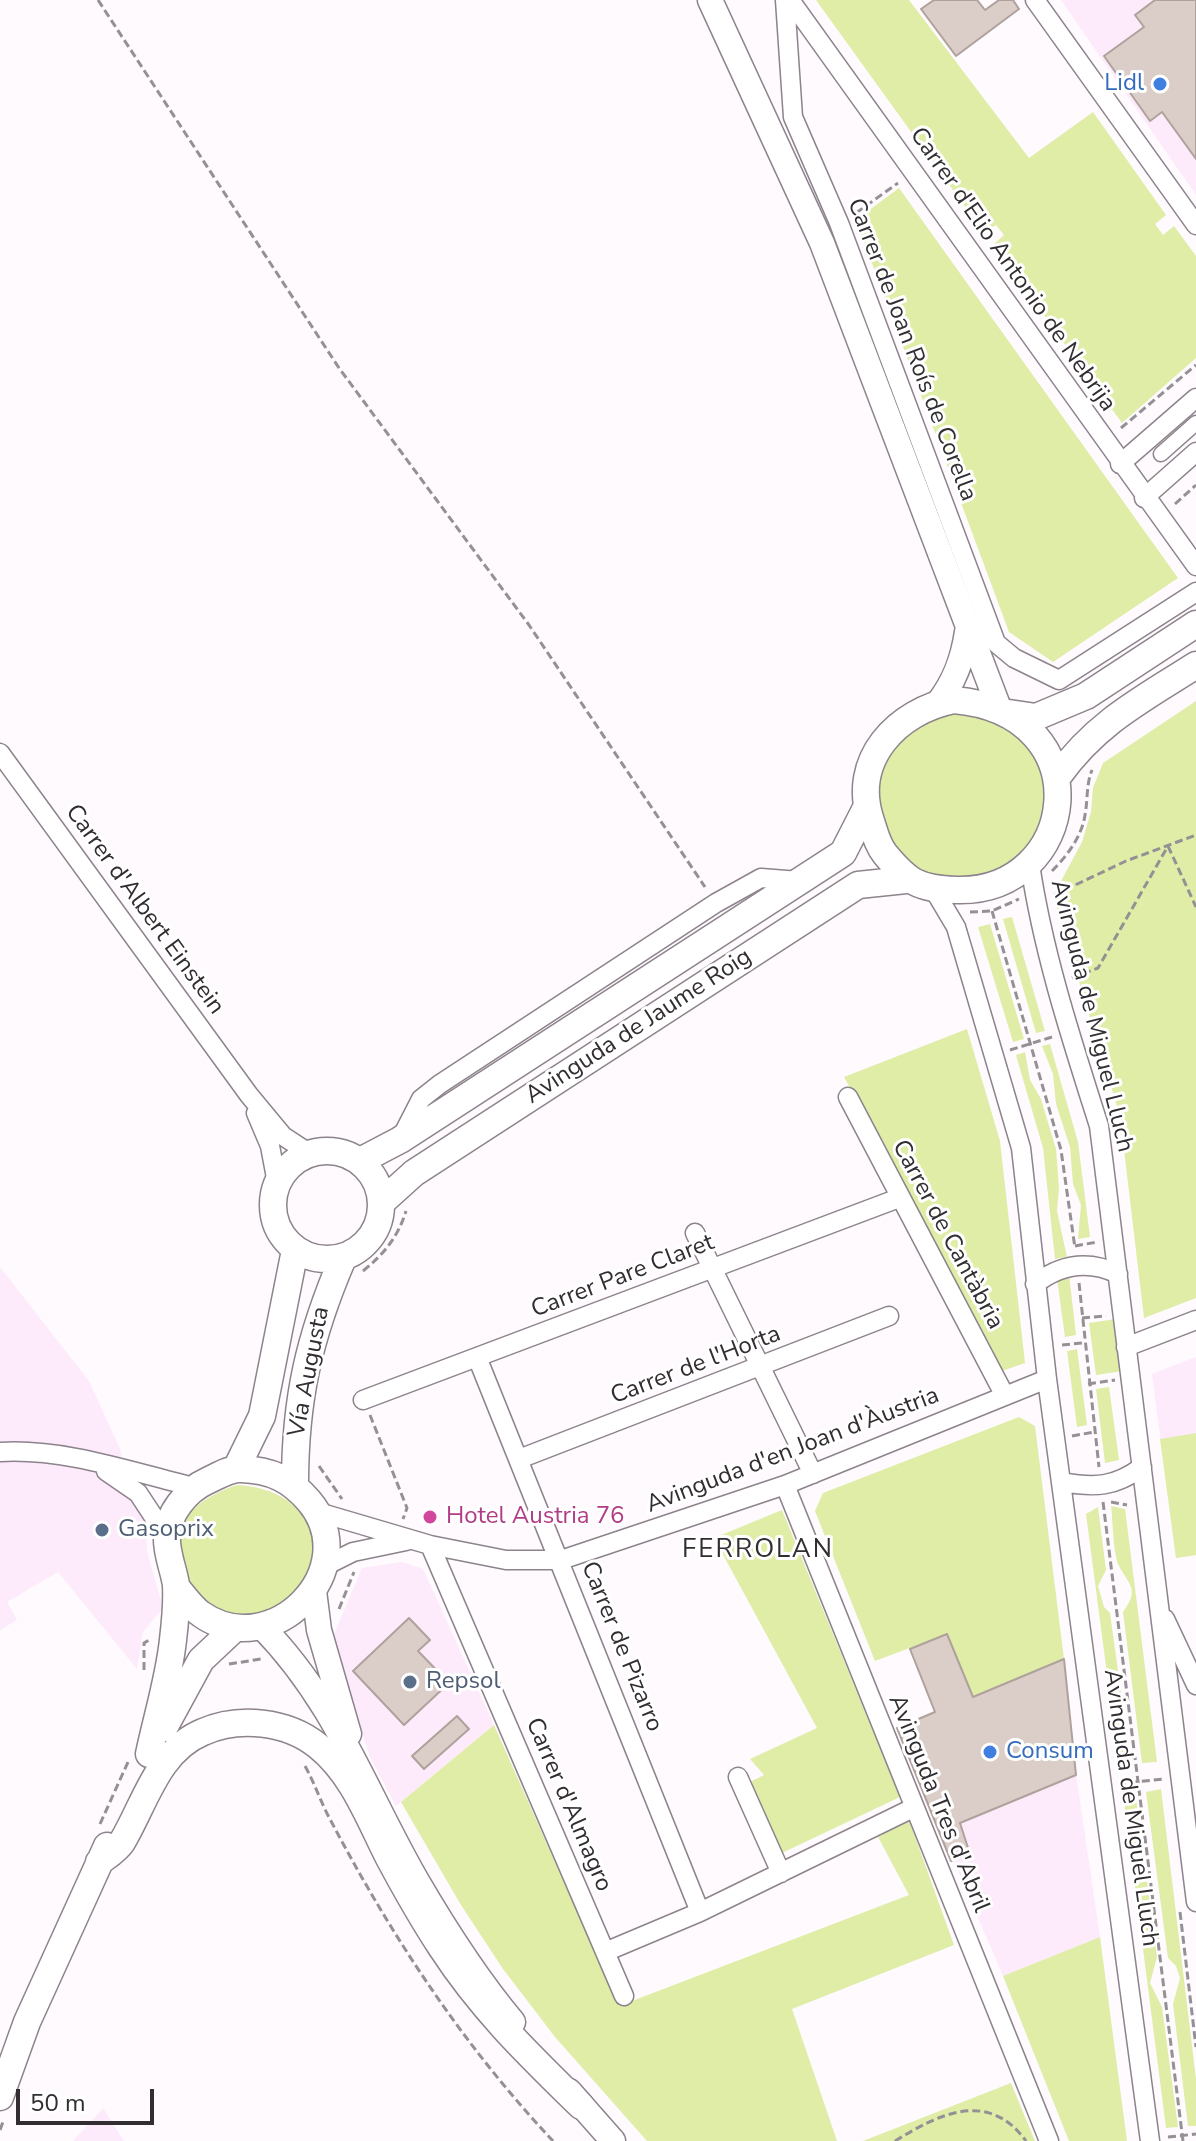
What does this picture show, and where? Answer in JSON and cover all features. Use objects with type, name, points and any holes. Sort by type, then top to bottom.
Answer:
[{"type":"main road","points":[[1196,624],[1086,696],[1036,717],[954,700],[938,703],[896,725],[878,746],[866,779],[866,808],[879,847],[906,880],[934,890],[980,891],[1010,880],[1033,886],[1051,830],[1059,775],[1082,743],[1105,724],[1196,665]]},
{"type":"main road","points":[[1004,710],[1024,722],[1043,745],[1059,775]]},
{"type":"main road","name":"Avinguda de Jaume Roig","points":[[360,1161],[400,1140],[843,853],[866,808]]},
{"type":"main road","name":"Avinguda de Jaume Roig","points":[[395,1204],[414,1173],[858,885],[906,880]]},
{"type":"main road","points":[[295,1484],[295,1423],[318,1316],[395,1204],[360,1161],[335,1151],[309,1153],[290,1165],[277,1183],[272,1207],[279,1231],[295,1250],[318,1260],[353,1265]]},
{"type":"main road","points":[[236,1469],[262,1416],[295,1250]]},
{"type":"main road","points":[[149,1754],[173,1643],[176,1587],[167,1537],[176,1509],[194,1487],[236,1469],[267,1471],[295,1484],[318,1512],[326,1538],[325,1566],[314,1591],[292,1615],[262,1627],[235,1628],[201,1614],[176,1587]]},
{"type":"main road","points":[[0,2097],[27,2022],[149,1754],[201,1660],[235,1628]]},
{"type":"main road","points":[[99,1862],[120,1845],[151,1783],[174,1752],[203,1732],[245,1722],[284,1726],[317,1745],[349,1778],[405,1889],[442,1948],[497,2024],[581,2106]]},
{"type":"street","points":[[710,0],[822,243],[887,408],[967,629],[1004,710]]},
{"type":"street","name":"Carrer d'Elio Antonio de Nebrija","points":[[788,0],[1144,498],[1196,566]]},
{"type":"street","name":"Carrer de Joan Roís de Corella","points":[[788,0],[793,117],[839,223],[996,643],[1014,658],[1059,680],[1196,592]]},
{"type":"street","points":[[1035,0],[1196,225]]},
{"type":"street","points":[[1120,464],[1196,398]]},
{"type":"street","points":[[1161,454],[1196,423]]},
{"type":"street","points":[[1144,498],[1196,452]]},
{"type":"street","points":[[938,703],[951,686],[964,655],[967,629]]},
{"type":"street","name":"Carrer d'Albert Einstein","points":[[0,753],[249,1095],[283,1136],[309,1153]]},
{"type":"street","points":[[400,1140],[421,1099],[440,1084],[716,903],[761,878],[799,881]]},
{"type":"street","name":"Avinguda de Miguel Lluch","points":[[1033,886],[1069,1032],[1099,1126],[1196,1902]]},
{"type":"street","name":"Avinguda de Miguel Lluch","points":[[934,890],[950,913],[1021,1148],[1047,1379],[1155,2139]]},
{"type":"street","name":"Carrer d'Albert Einstein","points":[[249,1095],[270,1146],[277,1183]]},
{"type":"street","name":"Carrer de Cantàbria","points":[[848,1097],[1005,1396]]},
{"type":"street","name":"Carrer Pare Claret","points":[[363,1400],[899,1198]]},
{"type":"street","points":[[695,1233],[813,1474]]},
{"type":"street","points":[[1035,1284],[1076,1255],[1118,1274]]},
{"type":"street","name":"Carrer de l'Horta","points":[[519,1459],[889,1316]]},
{"type":"street","points":[[1126,1347],[1196,1320]]},
{"type":"street","name":"Carrer de Pizarro","points":[[477,1357],[700,1912]]},
{"type":"street","name":"Avinguda d'en Joan d'Àustria","points":[[318,1512],[421,1543],[506,1560],[561,1560],[785,1485],[1047,1379]]},
{"type":"street","points":[[0,1452],[21,1451],[98,1464],[194,1487]]},
{"type":"street","points":[[98,1464],[138,1493],[167,1537]]},
{"type":"street","points":[[1062,1482],[1101,1487],[1119,1483],[1142,1467]]},
{"type":"street","name":"Avinguda Tres d'Abril","points":[[785,1485],[1049,2141]]},
{"type":"street","name":"Avinguda d'en Joan d'Àustria","points":[[325,1566],[353,1552],[421,1543]]},
{"type":"street","name":"Carrer d'Almagro","points":[[421,1543],[624,1996]]},
{"type":"street","points":[[314,1591],[319,1630],[355,1756]]},
{"type":"street","points":[[1162,1613],[1188,1640],[1196,1685]]},
{"type":"street","points":[[262,1627],[287,1653],[355,1756],[417,1880],[452,1936],[505,2013],[613,2141]]},
{"type":"street","points":[[1165,1658],[1188,1640]]},
{"type":"street","points":[[738,1777],[781,1873]]},
{"type":"street","points":[[605,1952],[700,1912],[913,1808]]},
{"type":"path","points":[[98,0],[339,368],[529,625],[665,832],[716,903]]},
{"type":"path","points":[[850,218],[901,181]]},
{"type":"path","points":[[1118,424],[1122,430],[1196,365]]},
{"type":"path","points":[[1175,504],[1196,485]]},
{"type":"path","points":[[950,913],[992,911],[1016,901],[1069,854],[1085,817],[1086,785],[1097,758]]},
{"type":"path","points":[[1033,886],[1126,861],[1196,835]]},
{"type":"path","points":[[1168,846],[1196,907]]},
{"type":"path","points":[[1057,984],[1098,968],[1168,846]]},
{"type":"path","points":[[992,911],[1061,1150],[1183,2138]]},
{"type":"path","points":[[994,1055],[1069,1032]]},
{"type":"path","points":[[353,1265],[382,1256],[400,1229],[395,1204]]},
{"type":"path","points":[[1076,1255],[1097,1242]]},
{"type":"path","points":[[1082,1318],[1122,1315]]},
{"type":"path","points":[[1043,1345],[1084,1342]]},
{"type":"path","points":[[363,1400],[407,1508],[401,1522]]},
{"type":"path","points":[[1056,1439],[1094,1432]]},
{"type":"path","name":"Vía Augusta","points":[[312,1457],[349,1510],[351,1524]]},
{"type":"path","points":[[319,1630],[336,1617],[355,1569],[353,1552]]},
{"type":"path","points":[[223,1666],[287,1653]]},
{"type":"path","points":[[304,1763],[337,1832],[416,1970],[474,2050],[553,2141]]},
{"type":"path","points":[[1116,1784],[1164,1778]]},
{"type":"path","points":[[895,2141],[930,2120],[965,2110],[1006,2119],[1026,2141]]},
{"type":"path","points":[[1155,2139],[1196,2134]]},
{"type":"shaded area","name":"Lidl","points":[[1061,0],[1196,0],[1196,195]]},
{"type":"shaded area","points":[[0,1267],[89,1381],[120,1449],[130,1500],[146,1523],[147,1551],[163,1608],[143,1632],[137,1669],[58,1572],[7,1602],[17,1620],[0,1630]]},
{"type":"shaded area","points":[[1196,1357],[1196,1555],[1176,1558],[1152,1374]]},
{"type":"shaded area","name":"Repsol","points":[[402,1562],[423,1569],[494,1725],[396,1806],[370,1757],[332,1639],[362,1568]]},
{"type":"shaded area","points":[[1064,1659],[1076,1775],[1100,1937],[1003,1976],[897,1728]]},
{"type":"shaded area","points":[[103,2108],[124,2141],[73,2141]]},
{"type":"green space","points":[[816,0],[909,0],[1029,158],[1093,112],[1166,215],[1155,224],[1163,235],[1174,226],[1196,256],[1196,358],[1122,423],[993,245],[1004,235],[996,225],[984,233]]},
{"type":"green space","points":[[899,188],[1178,578],[1053,662],[1009,632],[856,220]]},
{"type":"green space","points":[[1196,701],[1196,1298],[1144,1318],[1120,1116],[1053,896],[1082,842],[1091,812],[1093,788],[1103,763]]},
{"type":"green space","points":[[961,713],[993,719],[1020,737],[1038,764],[1044,796],[1038,828],[1020,855],[993,873],[961,879],[929,873],[902,855],[884,828],[878,796],[884,764],[902,737],[929,719]]},
{"type":"green space","points":[[1012,917],[1045,1031],[1036,1033],[1003,919]]},
{"type":"green space","points":[[990,924],[1024,1039],[1013,1042],[978,927]]},
{"type":"green space","points":[[967,1029],[1000,1141],[1025,1363],[1002,1371],[844,1077]]},
{"type":"green space","points":[[1050,1044],[1078,1142],[1090,1237],[1078,1239],[1081,1205],[1073,1184],[1070,1147],[1056,1104],[1053,1074],[1042,1046]]},
{"type":"green space","points":[[1025,1052],[1030,1080],[1041,1099],[1056,1149],[1057,1211],[1067,1257],[1055,1259],[1043,1148],[1016,1055]]},
{"type":"green space","points":[[1069,1274],[1076,1335],[1065,1337],[1057,1279]]},
{"type":"green space","points":[[1116,1319],[1123,1371],[1096,1375],[1089,1323]]},
{"type":"green space","points":[[1077,1349],[1087,1425],[1077,1427],[1067,1351]]},
{"type":"green space","points":[[1109,1387],[1119,1460],[1105,1463],[1096,1389]]},
{"type":"green space","points":[[1019,1417],[1035,1426],[1064,1659],[973,1697],[947,1634],[875,1661],[815,1511],[823,1493]]},
{"type":"green space","points":[[1196,1433],[1196,1555],[1176,1558],[1160,1439]]},
{"type":"green space","points":[[237,1485],[277,1494],[288,1501],[306,1520],[314,1548],[303,1592],[248,1623],[190,1594],[177,1551],[181,1527],[195,1508],[215,1494]]},
{"type":"green space","points":[[1111,1506],[1125,1509],[1157,1762],[1142,1763],[1123,1612],[1132,1592],[1117,1561]]},
{"type":"green space","points":[[1098,1507],[1106,1570],[1098,1586],[1104,1607],[1110,1613],[1131,1765],[1119,1765],[1086,1514]]},
{"type":"green space","points":[[782,1510],[900,1797],[782,1853],[750,1782],[764,1775],[750,1759],[817,1728],[714,1538]]},
{"type":"green space","points":[[494,1725],[619,2006],[909,1895],[878,1837],[909,1820],[954,1945],[792,2009],[837,2141],[647,2141],[555,2037],[503,1969],[461,1905],[401,1802]]},
{"type":"green space","points":[[1161,1789],[1196,2079],[1196,2126],[1188,2126],[1173,2004],[1180,1978],[1176,1966],[1168,1958],[1146,1792]]},
{"type":"green space","points":[[1135,1791],[1157,1957],[1150,1983],[1162,2007],[1178,2127],[1166,2128],[1123,1793]]},
{"type":"green space","points":[[1100,1937],[1127,2141],[1069,2141],[1003,1976]]},
{"type":"green space","points":[[1011,2083],[1035,2141],[863,2141]]},
{"type":"building","points":[[934,0],[977,0],[985,10],[999,0],[1013,0],[1019,9],[956,56],[921,9]]},
{"type":"building","name":"Lidl","points":[[1155,0],[1196,0],[1196,159],[1162,112],[1150,121],[1104,56],[1144,27],[1135,15]]},
{"type":"building","points":[[409,1618],[430,1640],[418,1651],[449,1683],[404,1725],[353,1671]]},
{"type":"building","name":"Consum","points":[[947,1634],[973,1697],[1064,1659],[1076,1775],[960,1823],[970,1854],[951,1861],[897,1728],[935,1712],[910,1649]]},
{"type":"building","points":[[457,1716],[469,1729],[424,1769],[412,1756]]},
{"type":"place","name":"Lidl","points":[[1160,84]]},
{"type":"place","name":"Hotel Austria 76","points":[[430,1517]]},
{"type":"place","name":"Gasoprix","points":[[102,1530]]},
{"type":"place","name":"Repsol","points":[[410,1682]]},
{"type":"place","name":"Consum","points":[[990,1752]]},
{"type":"district","name":"FERROLAN","points":[[758,1551]]}]
